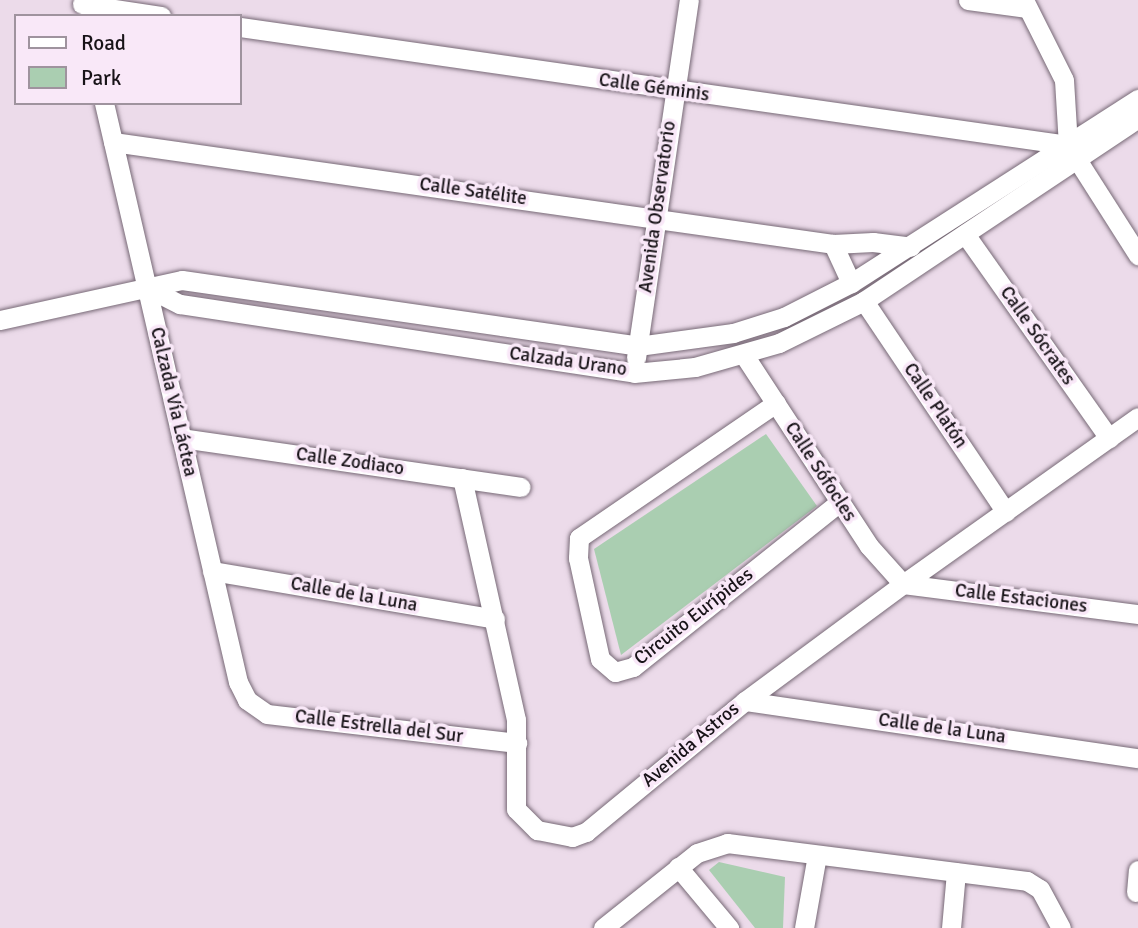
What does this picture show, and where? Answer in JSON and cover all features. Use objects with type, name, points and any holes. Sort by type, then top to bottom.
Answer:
[{"type":"street","name":"Avenida Observatorio","points":[[634,373],[689,0]]},
{"type":"street","points":[[968,0],[1026,4],[1064,80],[1072,152],[1138,255]]},
{"type":"street","points":[[82,7],[143,14]]},
{"type":"street","name":"Calle Géminis","points":[[242,27],[1072,152]]},
{"type":"street","name":"Calzada Urano","points":[[146,287],[180,304],[634,373],[695,367],[744,355],[814,328],[864,301],[965,234],[1138,99]]},
{"type":"street","name":"Calzada Vía Láctea","points":[[104,105],[238,682],[247,700]]},
{"type":"street","name":"Calzada Urano","points":[[0,320],[182,280],[638,346],[733,333],[784,317],[850,283],[1072,152],[1138,118]]},
{"type":"street","name":"Calle Satélite","points":[[113,142],[833,244],[873,242],[911,247]]},
{"type":"street","name":"Calle Sócrates","points":[[965,234],[1109,438]]},
{"type":"street","points":[[833,244],[850,283]]},
{"type":"street","name":"Calle Platón","points":[[864,301],[1006,512]]},
{"type":"street","name":"Calle Sófocles","points":[[744,355],[869,546],[904,584]]},
{"type":"street","name":"Circuito Eurípides","points":[[776,403],[579,538],[578,558],[600,659],[615,672],[633,667],[840,502]]},
{"type":"street","name":"Avenida Astros","points":[[462,478],[516,720],[516,809],[537,830],[572,837],[586,832],[745,701],[1138,417]]},
{"type":"street","name":"Calle Zodiaco","points":[[181,438],[520,487]]},
{"type":"street","name":"Calle de la Luna","points":[[212,571],[495,619]]},
{"type":"street","name":"Calle Estaciones","points":[[904,584],[1138,614]]},
{"type":"street","name":"Calle Estrella del Sur","points":[[247,700],[267,714],[517,743]]},
{"type":"street","name":"Calle de la Luna","points":[[745,701],[1138,758]]},
{"type":"street","points":[[603,928],[697,853],[727,843],[1036,884],[1060,928]]},
{"type":"street","points":[[804,928],[817,855]]},
{"type":"street","points":[[678,867],[729,928]]},
{"type":"street","points":[[1136,892],[1138,870]]},
{"type":"street","points":[[951,928],[956,872]]},
{"type":"green space","points":[[766,434],[817,506],[621,655],[594,549]]},
{"type":"green space","points":[[719,862],[785,877],[783,928],[755,928],[709,870]]}]
